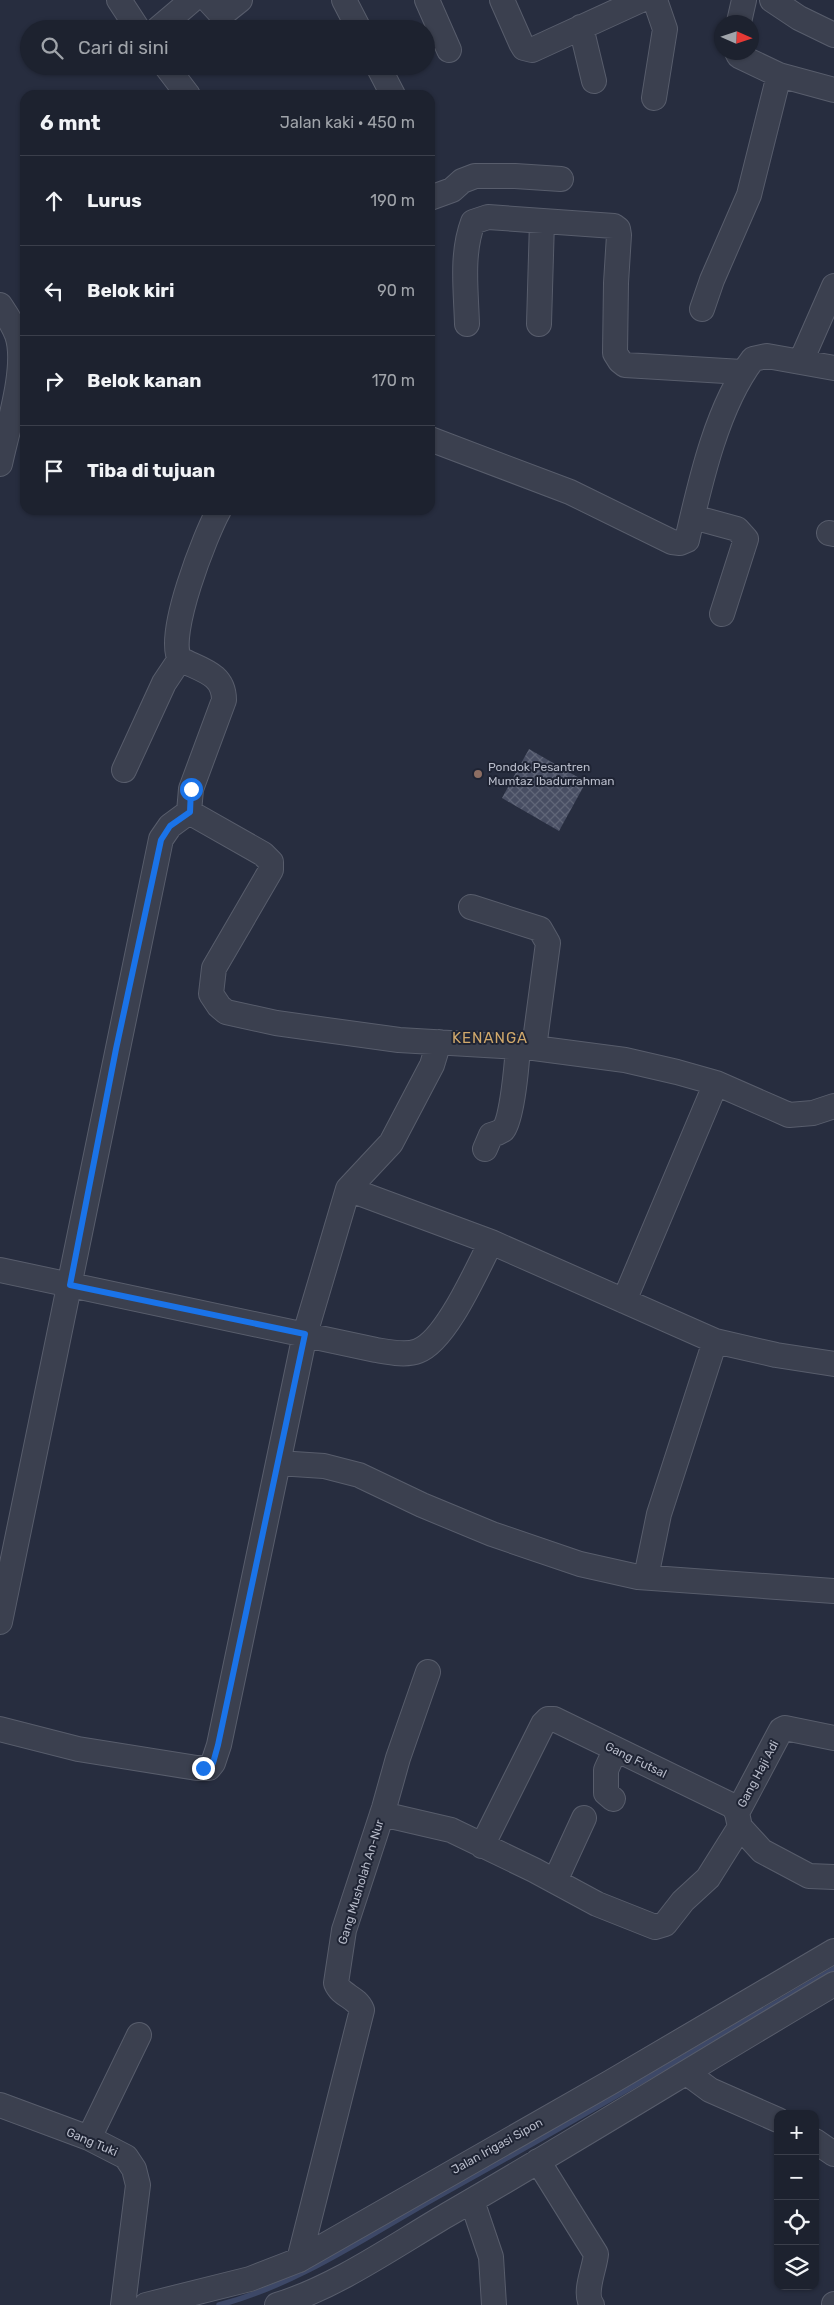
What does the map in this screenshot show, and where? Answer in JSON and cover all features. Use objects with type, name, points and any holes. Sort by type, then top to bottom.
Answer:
[{"type":"street","points":[[119,0],[132,20]]},
{"type":"street","points":[[169,20],[192,0]]},
{"type":"street","points":[[208,0],[220,13],[225,12],[240,0]]},
{"type":"street","points":[[427,0],[449,50]]},
{"type":"street","points":[[502,0],[520,43],[528,50],[532,50],[641,0]]},
{"type":"street","points":[[654,98],[665,29],[655,0]]},
{"type":"street","points":[[741,15],[744,0]]},
{"type":"street","points":[[772,0],[806,22],[834,35]]},
{"type":"street","points":[[351,2],[356,20]]},
{"type":"street","points":[[581,27],[594,81]]},
{"type":"street","points":[[747,60],[779,75],[834,90]]},
{"type":"street","points":[[173,75],[184,90]]},
{"type":"street","points":[[383,75],[390,90]]},
{"type":"street","points":[[702,309],[712,280],[749,195],[779,75]]},
{"type":"street","points":[[435,196],[452,190],[462,181],[475,176],[561,179]]},
{"type":"street","points":[[467,324],[465,257],[469,234],[474,222],[488,217],[614,226],[618,230],[615,353],[620,361],[625,365],[742,372]]},
{"type":"street","points":[[539,324],[542,221]]},
{"type":"street","points":[[802,361],[834,286]]},
{"type":"street","points":[[0,305],[17,335],[20,352],[20,373],[0,464]]},
{"type":"street","points":[[435,441],[570,492],[672,542],[680,543],[687,540],[712,441],[742,372],[753,358],[767,356],[834,368]]},
{"type":"street","points":[[190,812],[191,789],[224,700],[224,689],[219,679],[180,659],[177,655],[178,629],[192,574],[217,515]]},
{"type":"street","points":[[693,517],[737,529],[746,539],[722,614]]},
{"type":"street","points":[[124,770],[164,683],[180,659]]},
{"type":"street","points":[[190,812],[263,854],[271,862],[271,870],[214,968],[211,994],[219,1006],[236,1015],[399,1040],[526,1048],[625,1060],[716,1083],[789,1115],[813,1113],[834,1106]]},
{"type":"street","points":[[0,1622],[70,1285],[116,1049],[161,840],[170,826],[190,812]]},
{"type":"street","points":[[471,908],[540,929],[548,943],[547,960],[506,1125],[503,1130],[491,1135],[485,1149]]},
{"type":"street","points":[[0,1729],[78,1749],[197,1768],[209,1768],[213,1763],[305,1334],[348,1189],[391,1143],[432,1065],[439,1042]]},
{"type":"street","points":[[624,1301],[716,1083]]},
{"type":"street","points":[[348,1189],[491,1242],[714,1341],[776,1355],[834,1364]]},
{"type":"street","points":[[0,1270],[376,1350],[400,1353],[418,1352],[432,1341],[448,1324],[491,1242]]},
{"type":"street","points":[[646,1577],[659,1514],[714,1341]]},
{"type":"street","points":[[278,1463],[324,1466],[359,1475],[422,1505],[492,1534],[580,1564],[646,1577],[834,1591]]},
{"type":"street","name":"Gang Musholah An-Nur","points":[[299,2260],[362,2010],[357,2000],[339,1989],[336,1975],[344,1930],[382,1814],[398,1758],[428,1672]]},
{"type":"street","name":"Gang Futsal","points":[[482,1846],[543,1724],[548,1719],[554,1719],[614,1750],[733,1806],[738,1820],[762,1851],[809,1876],[834,1877]]},
{"type":"street","name":"Gang Haji Adi","points":[[738,1820],[781,1730],[785,1728],[834,1738]]},
{"type":"street","points":[[613,1799],[606,1792],[606,1770],[614,1750]]},
{"type":"street","points":[[382,1814],[451,1830],[555,1881],[597,1904],[655,1927],[665,1924],[683,1901],[708,1878],[738,1820]]},
{"type":"street","points":[[555,1881],[584,1818]]},
{"type":"street","name":"Jalan Irigasi Sipon","points":[[146,2305],[250,2279],[299,2260],[612,2082],[834,1951]]},
{"type":"street","points":[[277,2305],[306,2294],[351,2270],[519,2175],[538,2161],[834,1984]]},
{"type":"street","points":[[89,2138],[139,2035]]},
{"type":"street","points":[[687,2073],[710,2090],[774,2118]]},
{"type":"street","name":"Gang Tuki","points":[[0,2105],[89,2138],[126,2157],[137,2175],[138,2185],[123,2305]]},
{"type":"street","points":[[819,2144],[834,2154]]},
{"type":"street","points":[[538,2161],[596,2254],[588,2300],[592,2305]]},
{"type":"street","points":[[472,2201],[491,2257],[494,2305]]},
{"type":"building","points":[[529,749],[586,782],[559,831],[502,798]]},
{"type":"waterway","points":[[219,2305],[276,2285],[330,2259],[834,1969]]},
{"type":"place","name":"Pondok Pesantren Mumtaz Ibadurrahman","points":[[478,774]]},
{"type":"district","name":"KENANGA","points":[[490,1038]]},
{"type":"route","points":[[191,789],[190,812],[170,826],[161,840],[116,1049],[70,1285],[305,1334],[216,1754],[209,1768],[203,1768]]}]
